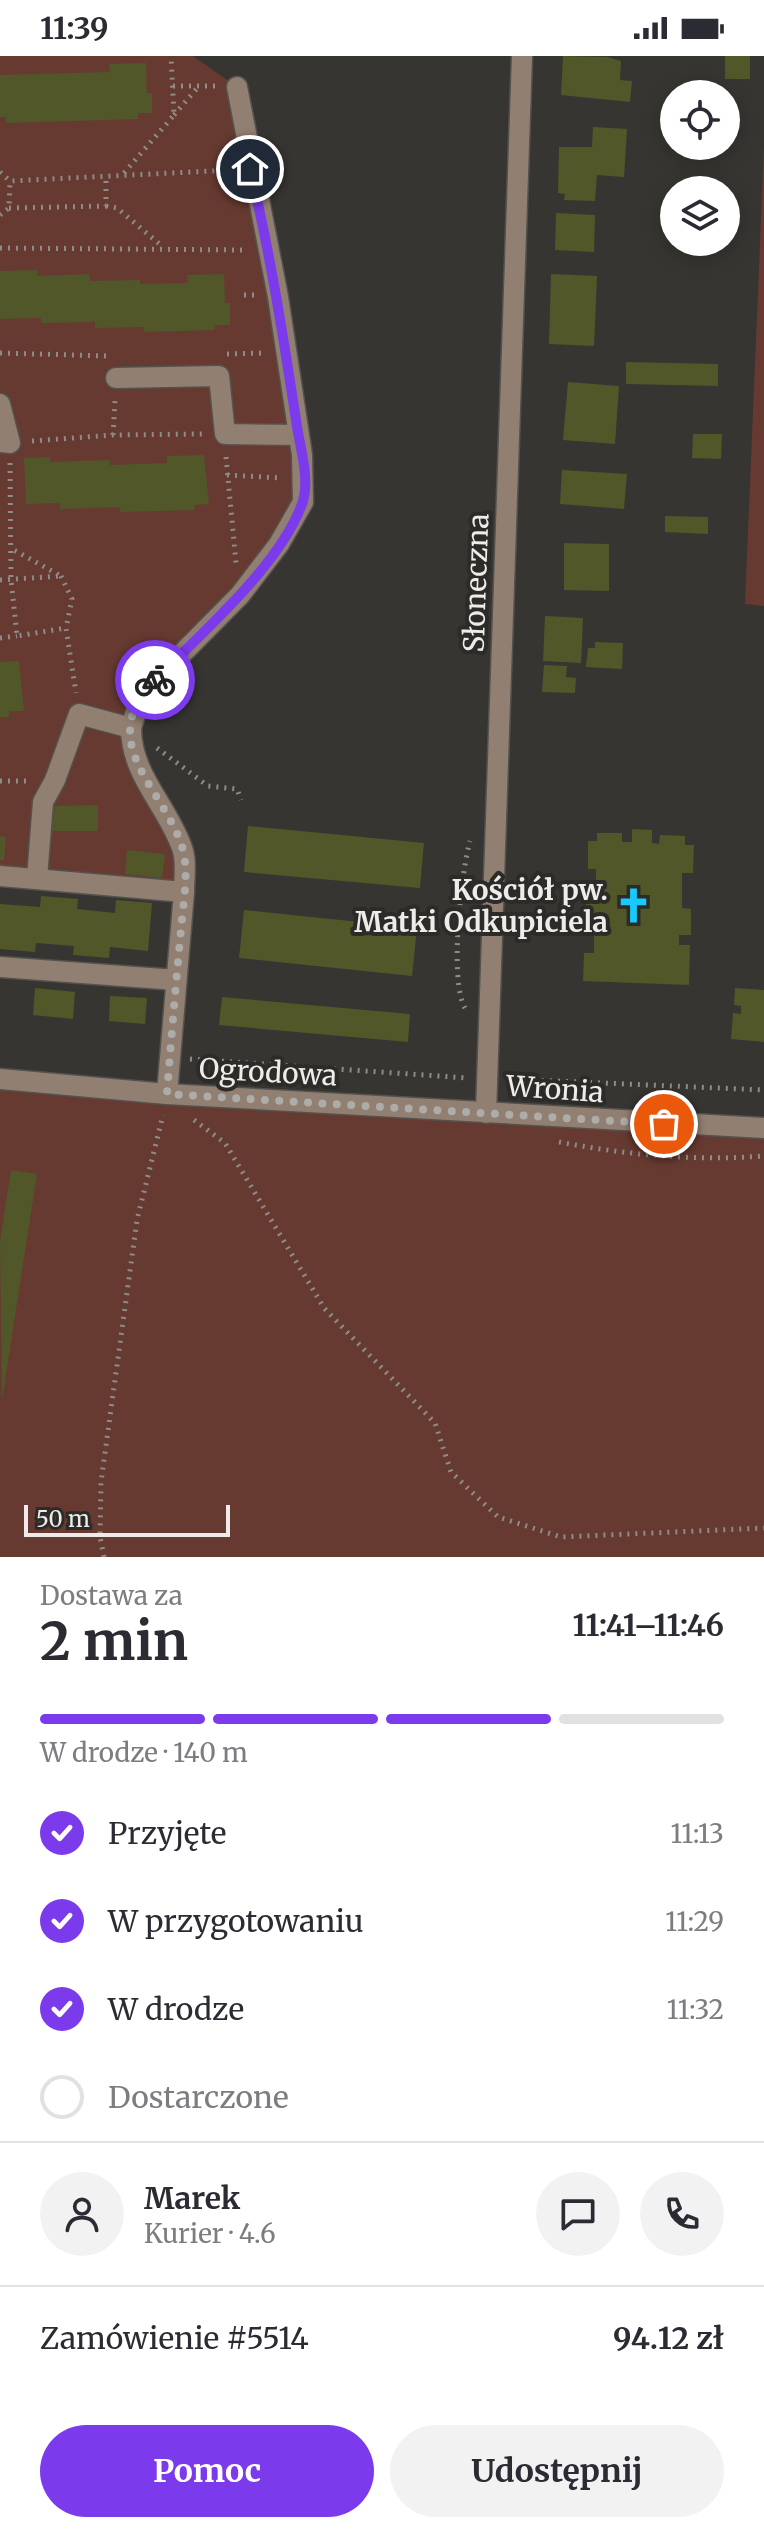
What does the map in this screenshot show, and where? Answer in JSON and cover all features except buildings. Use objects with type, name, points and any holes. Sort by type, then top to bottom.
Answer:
[{"type":"street","name":"Słoneczna","points":[[486,1113],[522,56]]},
{"type":"street","points":[[167,1094],[184,892],[184,852],[168,815],[131,751],[131,728],[141,695],[240,595],[294,520],[303,502],[304,480],[270,251],[250,169],[237,87]]},
{"type":"street","points":[[116,378],[219,376],[225,434],[298,435]]},
{"type":"street","points":[[0,404],[5,442]]},
{"type":"street","points":[[37,878],[43,802],[55,780],[79,714],[131,728]]},
{"type":"street","points":[[0,876],[184,892]]},
{"type":"street","points":[[0,967],[176,980]]},
{"type":"street","name":"Ogrodowa","points":[[0,1079],[167,1094],[486,1113]]},
{"type":"street","name":"Wronia","points":[[486,1113],[764,1128]]},
{"type":"path","points":[[171,56],[174,115]]},
{"type":"path","points":[[173,86],[237,87]]},
{"type":"path","points":[[123,174],[200,86]]},
{"type":"path","points":[[0,172],[10,181],[250,169]]},
{"type":"path","points":[[106,175],[106,206]]},
{"type":"path","points":[[9,208],[10,181]]},
{"type":"path","points":[[0,215],[9,208],[117,208],[164,247]]},
{"type":"path","points":[[0,248],[164,247],[270,251]]},
{"type":"path","points":[[17,636],[11,580],[5,442],[113,435],[225,434],[240,595]]},
{"type":"path","points":[[227,475],[304,480]]},
{"type":"path","points":[[12,549],[61,576],[72,599],[66,628],[79,714]]},
{"type":"path","points":[[0,580],[61,576]]},
{"type":"path","points":[[0,638],[66,628]]},
{"type":"path","points":[[131,728],[208,786],[237,789],[241,800]]},
{"type":"path","points":[[104,1557],[100,1537],[101,1482],[137,1220],[167,1094],[225,1143],[324,1308],[435,1423],[451,1472],[498,1517],[561,1537],[764,1528]]},
{"type":"shaded area","points":[[0,56],[193,56],[237,87],[304,480],[240,595],[131,728],[168,815],[184,892],[0,876]]},
{"type":"shaded area","points":[[764,147],[764,606],[745,604]]},
{"type":"shaded area","points":[[0,1079],[764,1128],[764,1557],[0,1557]]},
{"type":"way so far","points":[[155,680],[141,695],[131,728],[131,751],[142,776],[168,815],[184,852],[184,892],[167,1094],[664,1124]]},
{"type":"place","name":"Kościół pw. Matki Odkupiciela","points":[[634,906]]},
{"type":"route","points":[[155,680],[240,595],[279,544],[303,502],[302,455],[278,297],[250,169]]}]
